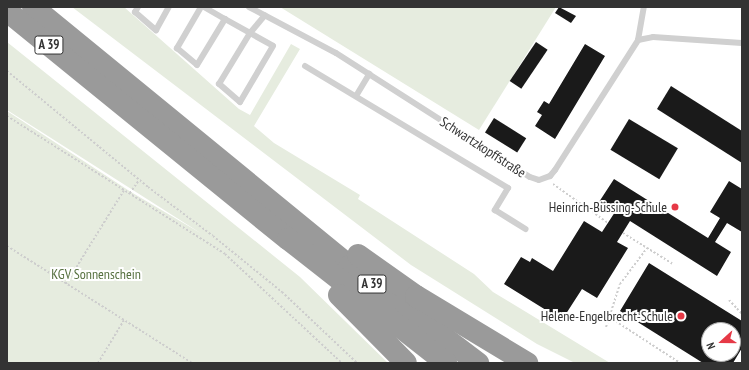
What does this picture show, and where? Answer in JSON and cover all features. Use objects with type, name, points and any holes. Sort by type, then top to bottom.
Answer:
[{"type":"highway","name":"A 39","points":[[33,7],[398,304],[478,363]]},
{"type":"highway","name":"A 39","points":[[7,11],[288,240],[446,363]]},
{"type":"highway","points":[[270,201],[316,225],[416,296],[527,363]]},
{"type":"highway","points":[[288,240],[406,363]]},
{"type":"lane","points":[[138,7],[135,12],[156,30],[169,7]]},
{"type":"lane","points":[[201,7],[177,48],[197,65],[225,19]]},
{"type":"lane","points":[[204,7],[225,19],[250,33],[273,46],[240,102],[219,84],[250,33],[265,15]]},
{"type":"lane","name":"Schwartzkopffstraße","points":[[249,7],[369,74],[530,177],[545,179],[555,170],[638,40],[644,7]]},
{"type":"lane","points":[[638,40],[652,37],[742,43]]},
{"type":"lane","points":[[305,66],[508,188],[495,210],[526,228]]},
{"type":"lane","points":[[356,96],[369,74]]},
{"type":"path","points":[[7,71],[138,180],[213,236],[282,292],[357,363]]},
{"type":"path","points":[[7,116],[226,254],[342,363]]},
{"type":"path","points":[[545,179],[608,223]]},
{"type":"path","points":[[130,193],[138,180]]},
{"type":"path","points":[[66,284],[124,190]]},
{"type":"path","points":[[623,232],[673,264]]},
{"type":"path","points":[[7,246],[192,363]]},
{"type":"path","points":[[606,327],[620,284],[647,248]]},
{"type":"path","points":[[729,300],[742,314]]},
{"type":"path","points":[[609,317],[680,363]]},
{"type":"path","points":[[98,363],[124,320]]},
{"type":"green space","points":[[72,7],[124,7],[239,109],[250,115],[291,44],[300,49],[254,126],[274,143],[360,195],[358,199],[474,274],[493,292],[610,363],[575,363],[537,344],[411,265]]},
{"type":"green space","points":[[280,7],[556,7],[479,130]]},
{"type":"green space","name":"KGV Sonnenschein","points":[[7,42],[300,277],[388,363],[7,363],[7,111],[131,192],[202,234],[7,110]]},
{"type":"building","points":[[559,7],[576,16],[571,23],[555,13]]},
{"type":"building","points":[[536,42],[548,50],[521,89],[510,81]]},
{"type":"building","points":[[585,44],[605,56],[555,139],[535,126],[542,115],[537,112],[544,101],[549,104]]},
{"type":"building","points":[[671,86],[742,131],[742,163],[657,109]]},
{"type":"building","points":[[494,118],[526,138],[517,153],[485,132]]},
{"type":"building","points":[[629,119],[678,148],[659,179],[610,150]]},
{"type":"building","points":[[614,179],[708,238],[720,218],[710,212],[729,181],[742,189],[742,232],[727,223],[715,242],[731,252],[717,276],[630,221],[617,242],[628,248],[597,298],[582,289],[562,320],[504,284],[521,257],[530,262],[532,258],[553,271],[584,221],[602,232],[615,212],[599,202]]},
{"type":"building","name":"Helene-Engelbrecht-Schule","points":[[649,263],[742,321],[741,350],[741,322],[701,322],[701,362],[620,311]]},
{"type":"building","name":"Helene-Engelbrecht-Schule","points":[[701,362],[734,362],[733,363]]},
{"type":"place","name":"Heinrich-Büssing-Schule","points":[[675,207]]},
{"type":"place","name":"Helene-Engelbrecht-Schule","points":[[681,316]]}]
